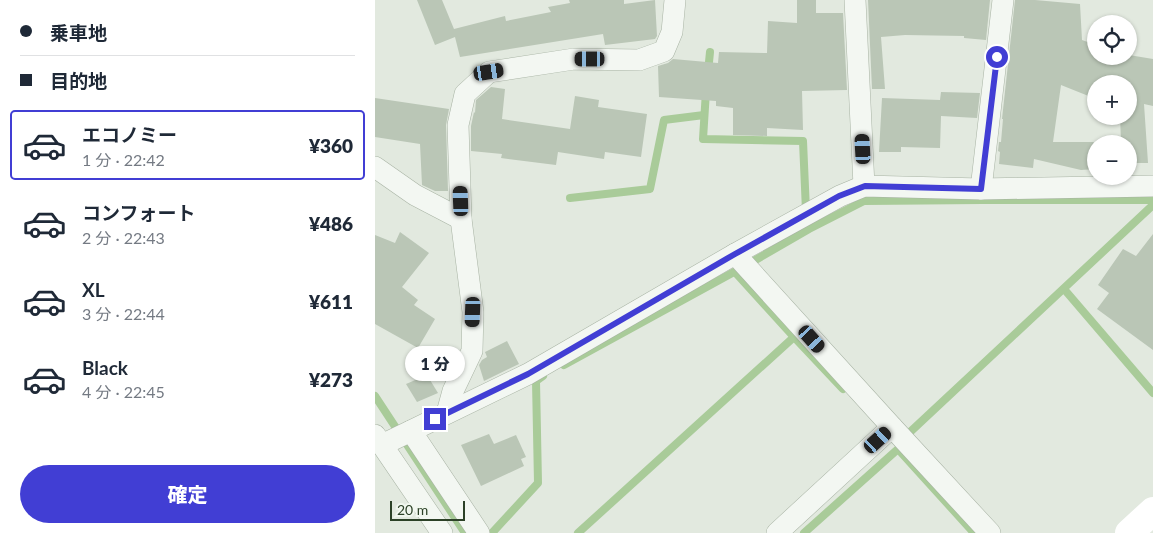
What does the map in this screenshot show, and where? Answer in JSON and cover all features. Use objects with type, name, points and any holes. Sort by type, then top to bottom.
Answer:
[{"type":"main road","points":[[1129,533],[1153,511]]},
{"type":"street","points":[[447,413],[453,391],[472,351],[473,312],[461,220],[457,125],[465,94],[489,72],[574,59],[639,60],[664,51],[672,32],[675,0]]},
{"type":"street","points":[[855,0],[865,186]]},
{"type":"street","points":[[981,189],[1003,0]]},
{"type":"street","points":[[375,167],[415,195],[461,220]]},
{"type":"street","points":[[443,533],[378,440],[411,431],[528,374],[839,196],[865,186],[981,189],[1153,186]]},
{"type":"street","points":[[735,254],[990,533]]},
{"type":"street","points":[[777,533],[892,427]]},
{"type":"street","points":[[411,431],[479,533]]},
{"type":"building","points":[[417,0],[442,0],[454,29],[505,16],[506,21],[551,12],[548,7],[570,3],[569,0],[624,0],[624,4],[655,0],[657,36],[655,39],[605,45],[603,34],[460,57],[455,37],[435,45]]},
{"type":"building","points":[[797,0],[816,0],[816,13],[843,13],[847,90],[802,91],[803,130],[767,128],[767,136],[733,135],[733,108],[716,106],[716,101],[659,97],[658,66],[668,63],[673,59],[718,63],[719,52],[767,53],[768,21],[797,23]]},
{"type":"building","points":[[868,0],[990,0],[986,40],[964,38],[964,36],[905,35],[881,37],[885,89],[872,89]]},
{"type":"building","points":[[1015,0],[1080,4],[1082,40],[1087,42],[1087,65],[1137,65],[1137,56],[1153,59],[1153,106],[1144,104],[1148,163],[1137,163],[1137,135],[1121,135],[1120,125],[1137,125],[1137,75],[1087,75],[1087,95],[1061,85],[1053,142],[1087,142],[1087,170],[1081,170],[1034,159],[1033,168],[999,164],[1000,152],[998,151],[999,142],[1001,142]]},
{"type":"building","points":[[491,87],[505,89],[502,119],[570,129],[575,96],[599,100],[598,107],[647,114],[641,157],[605,152],[604,159],[558,152],[556,165],[501,158],[502,154],[471,151],[471,126],[476,100]]},
{"type":"building","points":[[941,92],[980,93],[977,118],[941,116],[940,148],[901,147],[901,152],[879,152],[882,98],[940,100]]},
{"type":"building","points":[[375,98],[449,109],[446,125],[448,191],[435,191],[422,185],[420,144],[375,137]]},
{"type":"building","points":[[400,232],[429,253],[402,287],[418,300],[414,305],[435,319],[418,348],[375,324],[375,235],[395,243]]},
{"type":"building","points":[[1153,234],[1153,350],[1097,309],[1109,293],[1098,285],[1123,249],[1136,256]]},
{"type":"building","points":[[507,341],[519,364],[484,381],[479,365],[487,357],[485,352]]},
{"type":"building","points":[[427,375],[438,393],[417,402],[406,384]]},
{"type":"building","points":[[489,434],[494,444],[516,435],[526,457],[521,459],[524,466],[481,486],[461,445]]},
{"type":"waterway","points":[[708,72],[710,52]]},
{"type":"waterway","points":[[706,91],[703,139],[803,141],[806,211]]},
{"type":"waterway","points":[[570,198],[650,189],[664,120],[704,115]]},
{"type":"waterway","points":[[564,365],[809,229],[864,201],[1153,200]]},
{"type":"waterway","points":[[909,433],[1153,205]]},
{"type":"waterway","points":[[578,533],[794,337],[735,272]]},
{"type":"waterway","points":[[1064,289],[1153,393]]},
{"type":"waterway","points":[[794,337],[843,389]]},
{"type":"waterway","points":[[492,533],[538,483],[536,381],[543,376]]},
{"type":"waterway","points":[[375,396],[465,533]]},
{"type":"waterway","points":[[804,533],[898,449],[974,533]]},
{"type":"route","points":[[435,419],[528,374],[839,196],[865,186],[981,189],[997,57]]}]
